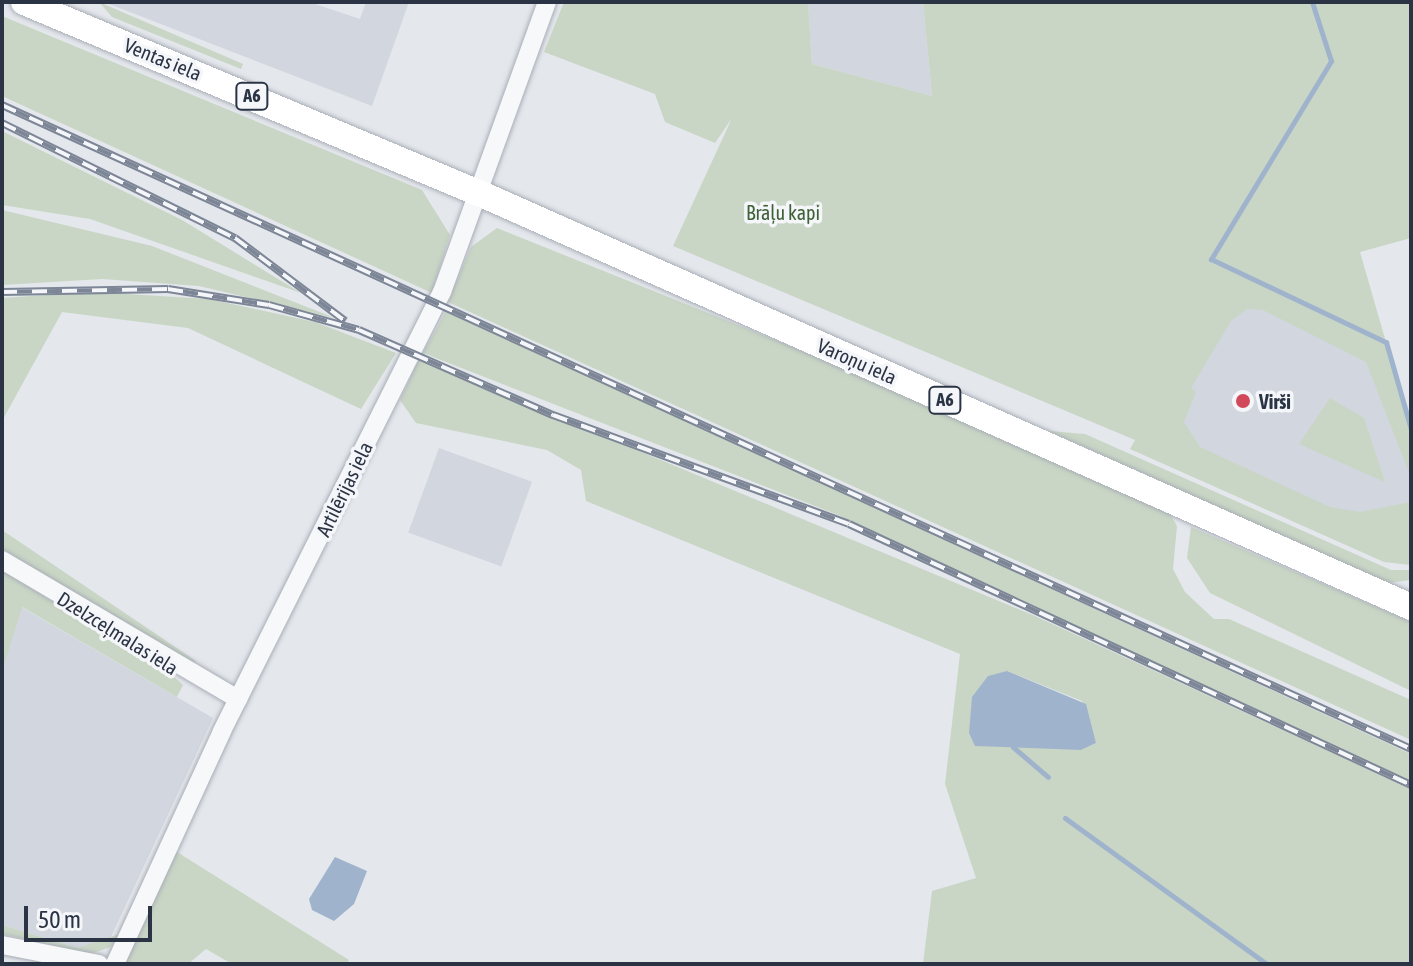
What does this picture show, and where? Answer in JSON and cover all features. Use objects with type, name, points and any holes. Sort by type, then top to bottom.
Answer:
[{"type":"highway","name":"Ventas iela","points":[[24,2],[479,193]]},
{"type":"highway","name":"Varoņu iela","points":[[479,193],[1411,607]]},
{"type":"street","name":"Artilērijas iela","points":[[115,964],[238,699],[442,292],[547,2]]},
{"type":"street","name":"Dzelzceļmalas iela","points":[[2,560],[238,699]]},
{"type":"street","points":[[2,945],[99,964]]},
{"type":"shaded area","points":[[104,2],[309,2],[360,19],[366,2],[409,2],[372,106]]},
{"type":"shaded area","points":[[808,2],[923,2],[932,96],[812,64]]},
{"type":"shaded area","points":[[1223,265],[1386,342],[1411,429],[1411,563],[1141,443]]},
{"type":"shaded area","points":[[439,448],[532,482],[501,566],[408,533]]},
{"type":"shaded area","points":[[21,607],[213,718],[109,941],[78,948],[2,925],[2,672]]},
{"type":"green space","points":[[99,2],[243,64],[241,69],[112,17]]},
{"type":"green space","name":"Brāļu kapi","points":[[564,2],[808,2],[812,64],[932,96],[923,2],[1411,2],[1411,238],[1360,252],[1411,429],[1411,478],[1366,362],[1263,310],[1247,309],[1231,321],[1191,388],[1196,392],[1184,422],[1200,447],[1330,507],[1360,512],[1411,502],[1411,565],[1384,562],[1130,449],[1135,440],[673,246],[732,118],[715,143],[665,122],[655,94],[544,52]]},
{"type":"green space","points":[[2,16],[422,190],[450,235],[432,293],[2,96]]},
{"type":"green space","points":[[2,131],[182,220],[301,293],[90,219],[2,205]]},
{"type":"green space","points":[[2,210],[152,246],[335,318],[199,286],[102,279],[2,285]]},
{"type":"green space","points":[[497,228],[795,348],[1170,514],[1177,526],[1173,569],[1185,592],[1214,619],[1229,619],[1411,700],[1411,740],[448,302],[471,247]]},
{"type":"green space","points":[[94,292],[209,299],[315,322],[396,353],[361,409],[188,328],[62,312],[2,421],[2,298]]},
{"type":"green space","points":[[446,311],[1411,754],[1411,781],[838,515],[423,353]]},
{"type":"green space","points":[[419,359],[1035,616],[1411,789],[1411,964],[923,964],[932,891],[976,878],[945,784],[960,654],[586,501],[581,470],[547,450],[416,423],[400,400]],"holes":[[[1007,671],[1082,701],[1096,743],[1081,750],[1027,744]]]},
{"type":"green space","points":[[1330,398],[1364,418],[1385,482],[1299,444]]},
{"type":"green space","points":[[1049,431],[1085,434],[1391,570],[1411,570],[1411,580],[1387,583]]},
{"type":"green space","points":[[1191,527],[1411,622],[1411,691],[1210,593],[1187,558]]},
{"type":"green space","points":[[2,530],[196,661],[193,666],[2,549]]},
{"type":"green space","points":[[2,570],[173,676],[183,685],[177,697],[22,607],[2,672]]},
{"type":"green space","points":[[177,852],[349,960],[347,964],[232,964],[206,949],[188,964],[125,964]]},
{"type":"green space","points":[[2,925],[78,948],[119,934],[111,947],[90,954],[2,934]]},
{"type":"water","points":[[1007,671],[1086,704],[1096,743],[1081,750],[975,746],[969,733],[972,697],[988,676]]},
{"type":"water","points":[[335,857],[367,871],[354,904],[334,921],[312,910],[309,899]]},
{"type":"waterway","points":[[1312,2],[1331,61],[1211,259],[1386,342],[1411,429]]},
{"type":"waterway","points":[[1013,747],[1048,777]]},
{"type":"waterway","points":[[1065,818],[1267,964]]},
{"type":"railway","points":[[2,105],[1411,749]]},
{"type":"railway","points":[[2,123],[235,238],[345,321]]},
{"type":"railway","points":[[2,292],[168,289],[269,305],[359,330],[553,415],[849,524],[1411,785]]},
{"type":"place","name":"Virši","points":[[1243,401]]}]
